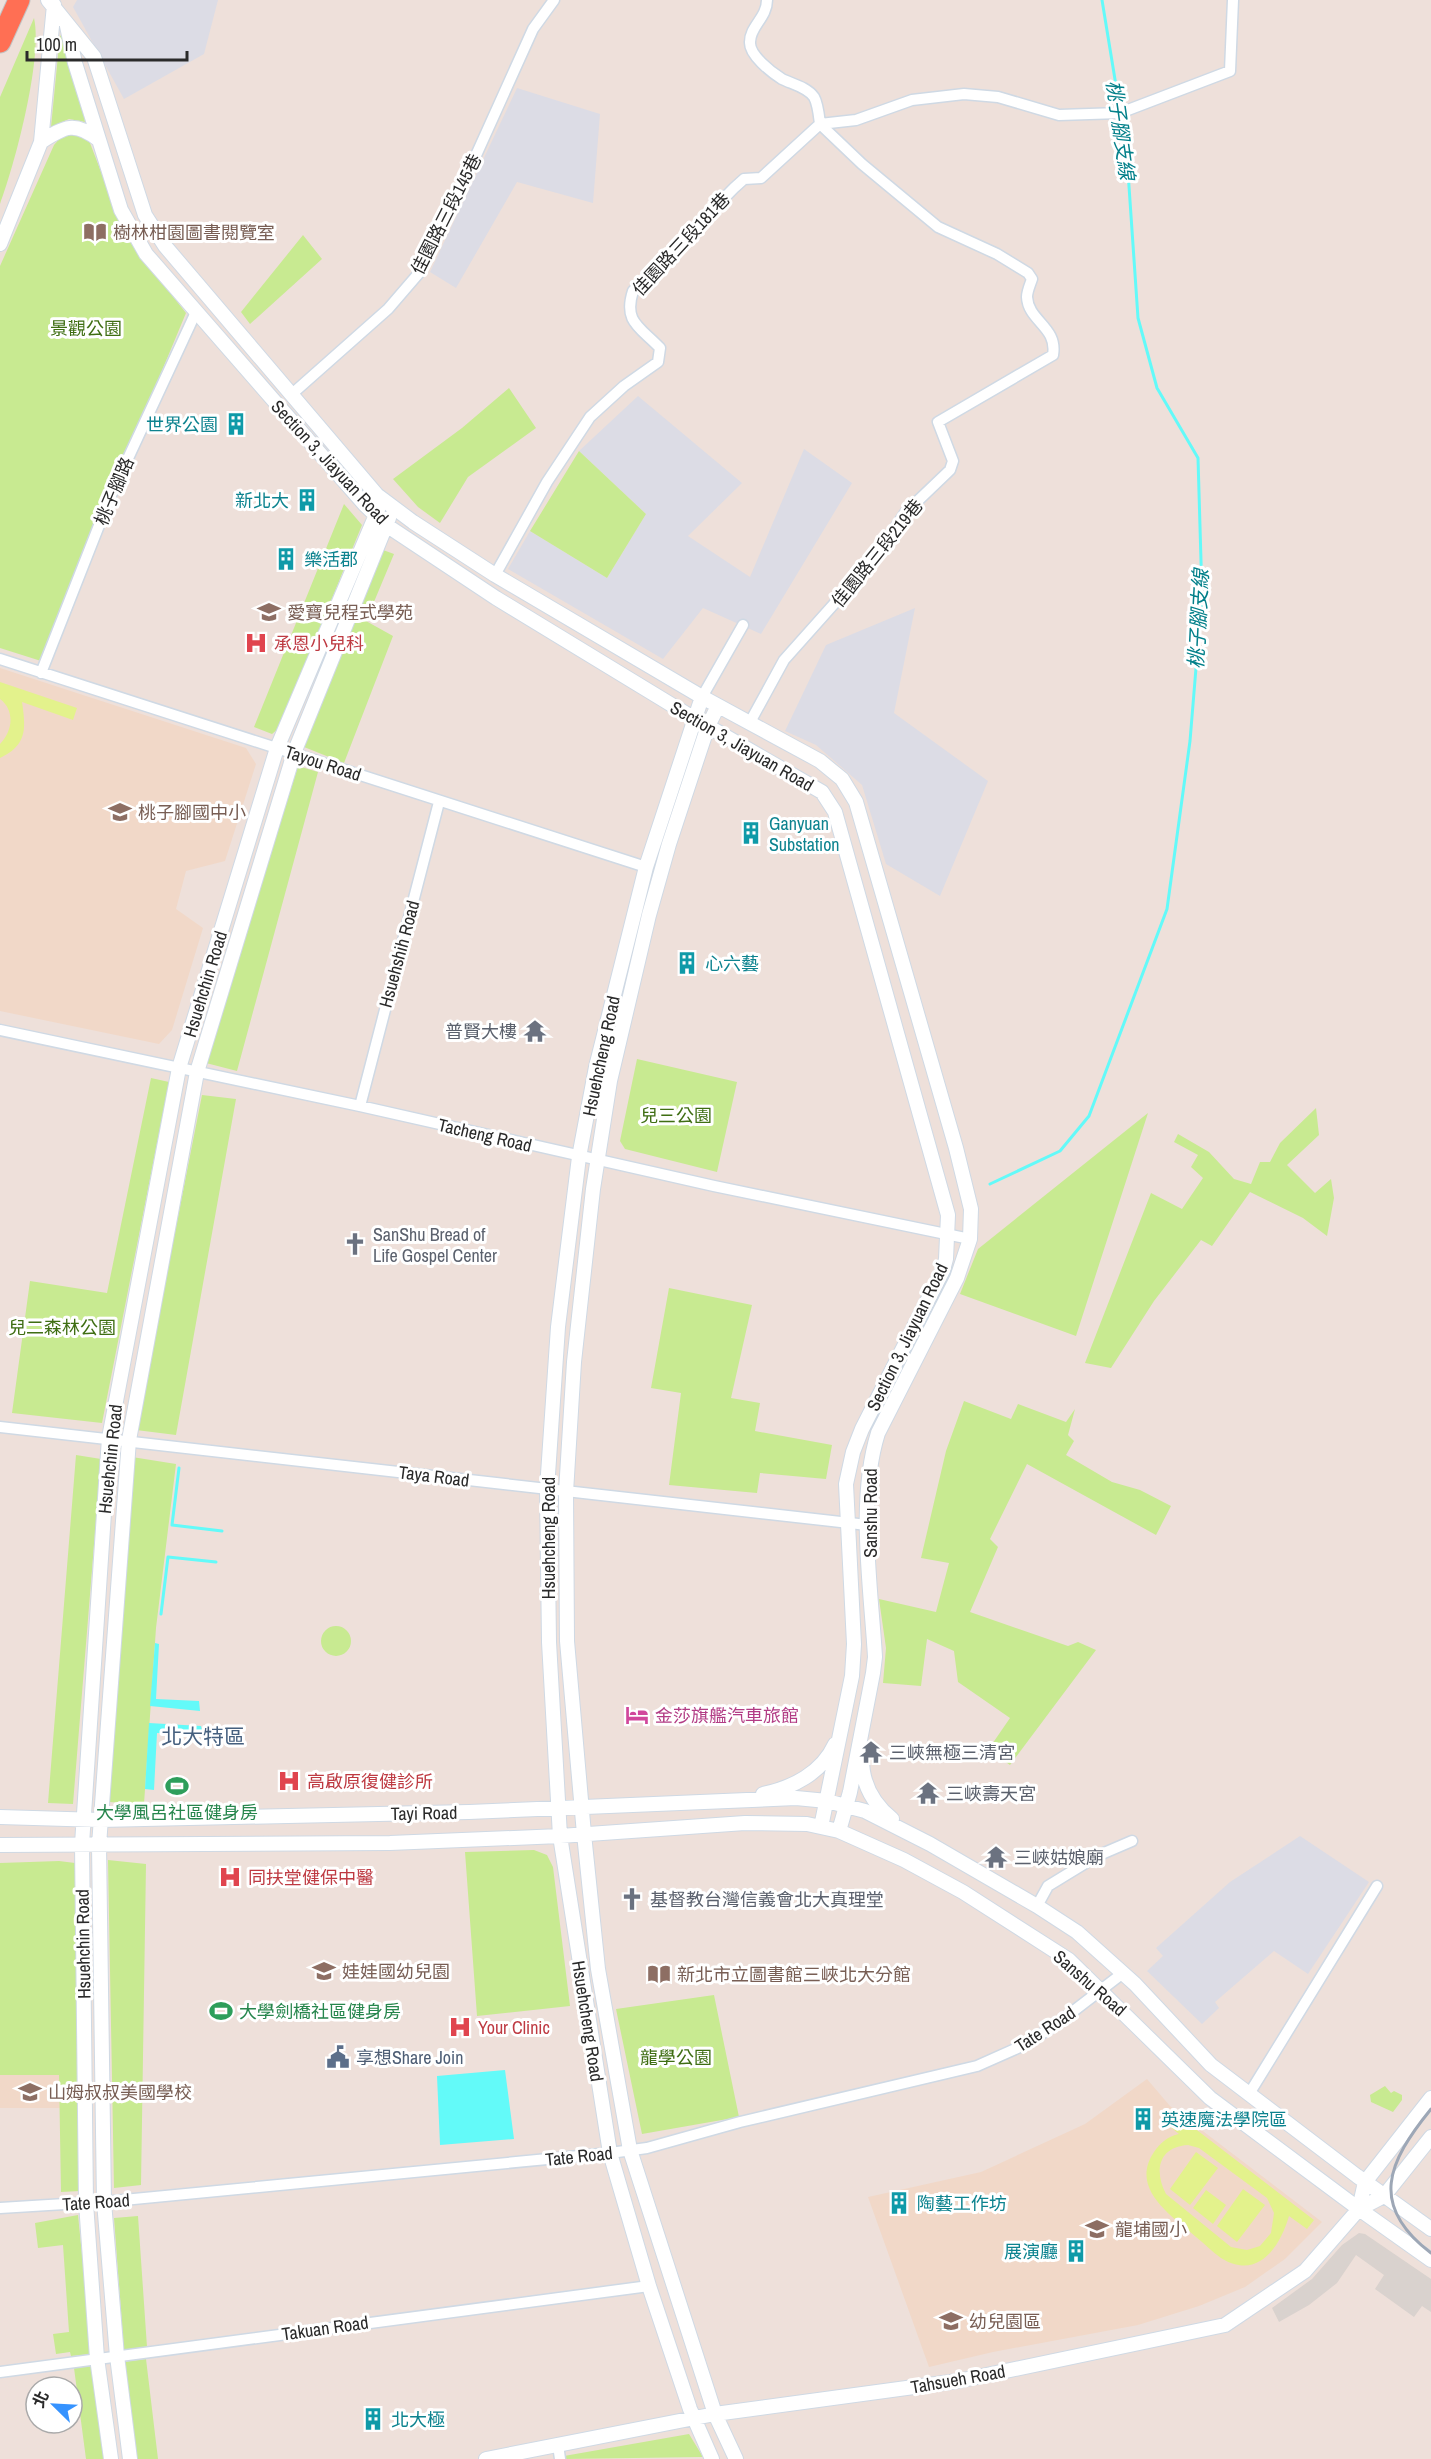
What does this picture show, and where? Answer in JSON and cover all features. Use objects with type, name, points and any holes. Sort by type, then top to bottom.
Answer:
[{"type":"highway","points":[[0,42],[19,0]]},
{"type":"street","name":"佳園路三段145巷","points":[[292,394],[388,309],[419,273],[459,193],[533,29],[554,0]]},
{"type":"street","points":[[767,0],[767,10],[749,41],[753,53],[780,78],[809,92],[815,99],[820,124],[856,120],[912,100],[964,94],[998,97],[1059,115],[1120,113],[1230,71],[1233,0]]},
{"type":"street","name":"Section 3, Jiayuan Road","points":[[53,2],[94,57],[145,215],[165,246],[389,504],[495,576],[749,724],[820,761],[842,779],[856,802],[956,1148],[971,1209],[970,1239]]},
{"type":"street","points":[[0,244],[41,142],[53,2]]},
{"type":"street","name":"Section 3, Jiayuan Road","points":[[66,21],[75,63],[121,210],[146,254],[375,515],[386,525],[496,598],[694,719],[822,792],[835,812],[948,1215],[948,1235],[944,1270],[862,1429],[853,1452],[846,1484],[846,1524],[854,1644],[852,1676],[821,1827]]},
{"type":"street","name":"佳園路三段181巷","points":[[495,576],[548,482],[590,417],[624,386],[658,362],[660,348],[633,321],[629,313],[628,306],[633,291],[744,179],[761,178],[820,124]]},
{"type":"street","name":"佳園路三段219巷","points":[[749,724],[784,660],[875,558],[905,513],[950,470],[953,461],[938,422],[1053,355],[1055,346],[1054,338],[1028,306],[1027,295],[1032,279],[1028,273],[997,254],[955,237],[938,227],[862,164],[820,124]]},
{"type":"street","points":[[41,142],[61,129],[76,127],[86,130],[99,140]]},
{"type":"street","name":"桃子腳路","points":[[41,673],[111,495],[196,312]]},
{"type":"street","name":"Hsuehchin Road","points":[[111,2459],[98,2358],[86,2203],[82,1844],[109,1438],[179,1068],[277,748],[375,515],[389,504]]},
{"type":"street","name":"Hsuehchin Road","points":[[130,2459],[117,2356],[104,2202],[99,1845],[129,1440],[196,1072],[294,753],[386,525],[389,504]]},
{"type":"street","name":"Hsuehcheng Road","points":[[711,2459],[693,2418],[610,2153],[560,1836],[549,1642],[547,1490],[558,1327],[579,1157],[596,1067],[646,867],[694,719],[702,697],[743,625]]},
{"type":"street","name":"Tayou Road","points":[[0,659],[646,867]]},
{"type":"street","name":"Hsuehcheng Road","points":[[718,706],[708,726],[669,844],[649,915],[610,1082],[597,1161],[574,1362],[566,1492],[567,1641],[598,1969],[630,2150],[715,2414],[736,2459]]},
{"type":"street","name":"Hsuehshih Road","points":[[360,1106],[439,802]]},
{"type":"street","name":"Tacheng Road","points":[[0,1030],[360,1106],[597,1161],[970,1239]]},
{"type":"street","name":"Sanshu Road","points":[[970,1239],[957,1278],[878,1433],[870,1457],[867,1525],[874,1657],[864,1717],[839,1831],[904,1860],[963,1892],[1069,1960],[1210,2098],[1359,2210],[1431,2260]]},
{"type":"street","name":"Taya Road","points":[[0,1427],[867,1525]]},
{"type":"street","points":[[864,1717],[861,1770],[867,1789],[883,1811],[930,1844]]},
{"type":"street","points":[[741,1799],[773,1792],[814,1772],[832,1751],[842,1728]]},
{"type":"street","name":"Tayi Road","points":[[0,1818],[100,1820],[558,1808],[796,1798],[827,1801],[846,1806]]},
{"type":"street","name":"Sanshu Road","points":[[846,1806],[865,1810],[930,1844],[1077,1932],[1123,1973],[1211,2065],[1431,2229]]},
{"type":"street","name":"Tayi Road","points":[[0,1845],[360,1844],[560,1836],[745,1823],[798,1824],[839,1831]]},
{"type":"street","points":[[1037,1906],[1048,1886],[1097,1856],[1132,1841]]},
{"type":"street","points":[[1249,2094],[1377,1886]]},
{"type":"street","name":"Tate Road","points":[[0,2208],[104,2202],[630,2150],[977,2066],[1022,2046],[1123,1973]]},
{"type":"street","name":"Sanshu Road","points":[[1141,2029],[1161,2011]]},
{"type":"street","points":[[1365,2182],[1431,2098]]},
{"type":"street","points":[[1359,2210],[1384,2196],[1431,2137]]},
{"type":"street","name":"Tahsueh Road","points":[[486,2459],[559,2452],[715,2414],[958,2381],[1225,2325],[1305,2271],[1359,2210],[1365,2182]]},
{"type":"street","name":"Takuan Road","points":[[0,2372],[650,2286]]},
{"type":"shaded area","points":[[77,0],[218,0],[204,54],[124,99],[73,7]]},
{"type":"shaded area","points":[[517,88],[600,114],[593,203],[517,182],[456,288],[430,272]]},
{"type":"shaded area","points":[[638,396],[742,483],[688,536],[750,577],[804,449],[852,483],[761,634],[703,608],[663,659],[508,569],[530,531],[607,578],[646,514],[579,451]]},
{"type":"shaded area","points":[[915,608],[894,713],[988,781],[940,896],[886,864],[862,785],[816,745],[785,731],[826,645]]},
{"type":"shaded area","name":"桃子腳國中小","points":[[0,668],[246,748],[256,764],[225,861],[186,871],[176,909],[203,928],[172,1030],[159,1044],[0,1011]]},
{"type":"shaded area","points":[[1300,1836],[1369,1882],[1308,1974],[1274,1951],[1215,2002],[1219,2008],[1202,2024],[1147,1971],[1163,1956],[1156,1948],[1230,1882]]},
{"type":"shaded area","name":"山姆叔叔美國學校","points":[[0,2075],[59,2075],[60,2108],[0,2108]]},
{"type":"shaded area","name":"龍埔國小","points":[[1147,2079],[1170,2106],[1322,2222],[1285,2259],[1245,2287],[1199,2306],[1138,2325],[993,2352],[929,2367],[868,2197],[981,2172],[1085,2124]]},
{"type":"shaded area","points":[[1359,2233],[1365,2234],[1431,2279],[1431,2312],[1422,2306],[1414,2317],[1375,2289],[1384,2275],[1356,2255],[1337,2283],[1309,2305],[1279,2322],[1272,2308],[1312,2279],[1342,2245]]},
{"type":"green space","points":[[34,18],[35,58],[31,84],[20,138],[0,204],[0,97]]},
{"type":"green space","points":[[60,35],[78,64],[85,122],[69,119],[51,127]]},
{"type":"green space","name":"景觀公園","points":[[72,133],[83,136],[90,143],[126,237],[186,313],[41,661],[0,648],[0,266],[54,145],[62,136]]},
{"type":"green space","points":[[303,235],[322,259],[250,324],[241,312]]},
{"type":"green space","points":[[509,388],[536,428],[468,477],[440,523],[418,507],[393,479],[462,428]]},
{"type":"green space","points":[[579,451],[646,514],[607,578],[530,531]]},
{"type":"green space","points":[[344,504],[362,525],[279,728],[272,734],[254,727]]},
{"type":"green space","points":[[383,550],[394,554],[366,621],[393,636],[344,763],[304,747]]},
{"type":"green space","points":[[0,682],[77,708],[73,720],[22,702],[23,735],[15,748],[0,758],[0,744],[8,733],[10,715],[0,699]]},
{"type":"green space","points":[[298,766],[318,772],[237,1071],[206,1063]]},
{"type":"green space","name":"兒三公園","points":[[637,1059],[737,1082],[717,1172],[625,1149],[620,1141]]},
{"type":"green space","name":"兒二森林公園","points":[[151,1078],[169,1082],[102,1423],[12,1413],[30,1281],[107,1293]]},
{"type":"green space","points":[[202,1095],[236,1099],[176,1435],[136,1430]]},
{"type":"green space","points":[[1316,1108],[1319,1135],[1287,1165],[1315,1193],[1331,1179],[1334,1198],[1327,1236],[1303,1218],[1250,1192],[1212,1246],[1201,1240],[1154,1301],[1111,1368],[1085,1363],[1151,1193],[1182,1209],[1203,1178],[1191,1167],[1198,1155],[1174,1142],[1178,1134],[1209,1152],[1234,1179],[1251,1184],[1260,1162],[1270,1162],[1280,1143]]},
{"type":"green space","points":[[1148,1113],[1076,1336],[960,1294],[978,1249]]},
{"type":"green space","points":[[669,1288],[752,1305],[731,1398],[760,1403],[755,1431],[832,1445],[826,1479],[760,1473],[757,1493],[669,1485],[681,1393],[651,1388]]},
{"type":"green space","points":[[964,1401],[1011,1419],[1018,1404],[1066,1422],[1075,1409],[1068,1435],[1074,1441],[1066,1455],[1112,1482],[1140,1490],[1171,1506],[1156,1535],[1027,1464],[990,1539],[998,1547],[970,1612],[1068,1646],[1078,1642],[1096,1650],[1010,1765],[988,1750],[1010,1718],[958,1682],[954,1651],[927,1639],[921,1686],[883,1683],[886,1648],[879,1599],[936,1612],[949,1563],[921,1558],[946,1451]]},
{"type":"green space","points":[[76,1455],[101,1459],[73,1804],[48,1803]]},
{"type":"green space","points":[[132,1457],[176,1464],[156,1628],[144,1804],[109,1802]]},
{"type":"green space","points":[[336,1626],[347,1630],[351,1641],[347,1652],[336,1656],[325,1652],[321,1641],[325,1630]]},
{"type":"green space","points":[[534,1850],[547,1855],[553,1867],[570,2006],[477,2016],[465,1852]]},
{"type":"green space","points":[[108,1860],[146,1864],[141,2185],[114,2188]]},
{"type":"green space","points":[[59,1861],[75,1863],[80,2191],[61,2192],[59,2075],[0,2075],[0,1863]]},
{"type":"green space","name":"龍學公園","points":[[714,1995],[739,2117],[642,2134],[616,2009]]},
{"type":"green space","points":[[1385,2086],[1391,2093],[1394,2091],[1402,2095],[1402,2100],[1393,2112],[1371,2102],[1370,2095]]},
{"type":"green space","points":[[1176,2114],[1314,2220],[1307,2229],[1289,2216],[1280,2239],[1273,2249],[1256,2263],[1246,2266],[1221,2258],[1166,2211],[1150,2190],[1147,2178],[1148,2165],[1154,2152],[1165,2140],[1179,2134],[1168,2125]],"holes":[[[1188,2145],[1199,2148],[1267,2198],[1274,2213],[1271,2233],[1260,2246],[1247,2250],[1231,2247],[1166,2194],[1160,2177],[1161,2162],[1165,2155],[1178,2147]]]},
{"type":"green space","points":[[1196,2152],[1218,2168],[1190,2205],[1170,2189]]},
{"type":"green space","points":[[1243,2189],[1265,2205],[1237,2242],[1217,2226]]},
{"type":"green space","points":[[1206,2190],[1226,2205],[1213,2224],[1193,2208]]},
{"type":"green space","points":[[78,2215],[92,2354],[71,2356],[70,2352],[56,2354],[53,2334],[69,2332],[63,2245],[38,2248],[35,2223]]},
{"type":"green space","points":[[138,2216],[147,2347],[124,2351],[114,2218]]},
{"type":"green space","points":[[146,2359],[158,2459],[135,2459],[122,2362]]},
{"type":"green space","points":[[93,2366],[104,2459],[86,2459],[83,2435],[84,2375],[75,2375],[74,2368]]},
{"type":"green space","points":[[689,2434],[703,2457],[565,2459],[564,2456]]},
{"type":"water","points":[[155,1643],[159,1644],[156,1699],[199,1701],[200,1711],[150,1706]]},
{"type":"water","points":[[149,1723],[201,1726],[203,1735],[157,1733],[154,1790],[145,1789]]},
{"type":"water","points":[[505,2070],[514,2139],[440,2145],[437,2076]]},
{"type":"waterway","name":"桃子腳支線","points":[[1102,0],[1120,110]]},
{"type":"waterway","name":"桃子腳支線","points":[[990,1184],[1060,1151],[1089,1116],[1167,909],[1190,741],[1202,595],[1198,458],[1157,388],[1138,318],[1127,157],[1121,116]]},
{"type":"waterway","points":[[179,1468],[172,1525],[222,1531]]},
{"type":"waterway","points":[[161,1614],[168,1557],[216,1562]]},
{"type":"railway","points":[[1431,2109],[1404,2147],[1395,2165],[1391,2183],[1392,2200],[1398,2218],[1411,2235],[1431,2253]]},
{"type":"place","name":"樹林柑園圖書閱覽室","points":[[95,232]]},
{"type":"place","name":"世界公園","points":[[236,424]]},
{"type":"place","name":"新北大","points":[[307,500]]},
{"type":"place","name":"樂活郡","points":[[286,559]]},
{"type":"place","name":"愛寶兒程式學苑","points":[[269,612]]},
{"type":"place","name":"承恩小兒科","points":[[256,643]]},
{"type":"place","name":"桃子腳國中小","points":[[120,812]]},
{"type":"place","name":"Ganyuan Substation","points":[[751,833]]},
{"type":"place","name":"心六藝","points":[[687,963]]},
{"type":"place","name":"普賢大樓","points":[[535,1031]]},
{"type":"place","name":"SanShu Bread of Life Gospel Center","points":[[355,1244]]},
{"type":"place","name":"金莎旗艦汽車旅館","points":[[637,1715]]},
{"type":"place","name":"三峽無極三清宮","points":[[871,1752]]},
{"type":"place","name":"高啟原復健診所","points":[[289,1781]]},
{"type":"place","name":"大學風呂社區健身房","points":[[177,1786]]},
{"type":"place","name":"三峽壽天宮","points":[[928,1793]]},
{"type":"place","name":"三峽姑娘廟","points":[[996,1857]]},
{"type":"place","name":"同扶堂健保中醫","points":[[230,1877]]},
{"type":"place","name":"基督教台灣信義會北大真理堂","points":[[632,1899]]},
{"type":"place","name":"娃娃國幼兒園","points":[[324,1971]]},
{"type":"place","name":"新北市立圖書館三峽北大分館","points":[[659,1974]]},
{"type":"place","name":"大學劍橋社區健身房","points":[[221,2011]]},
{"type":"place","name":"Your Clinic","points":[[460,2027]]},
{"type":"place","name":"享想Share Join","points":[[338,2057]]},
{"type":"place","name":"山姆叔叔美國學校","points":[[30,2092]]},
{"type":"place","name":"英速魔法學院區","points":[[1143,2119]]},
{"type":"place","name":"陶藝工作坊","points":[[899,2203]]},
{"type":"place","name":"龍埔國小","points":[[1097,2229]]},
{"type":"place","name":"展演廳","points":[[1076,2251]]},
{"type":"place","name":"幼兒園區","points":[[951,2321]]},
{"type":"place","name":"北大極","points":[[373,2419]]},
{"type":"district","name":"北大特區","points":[[203,1736]]}]
